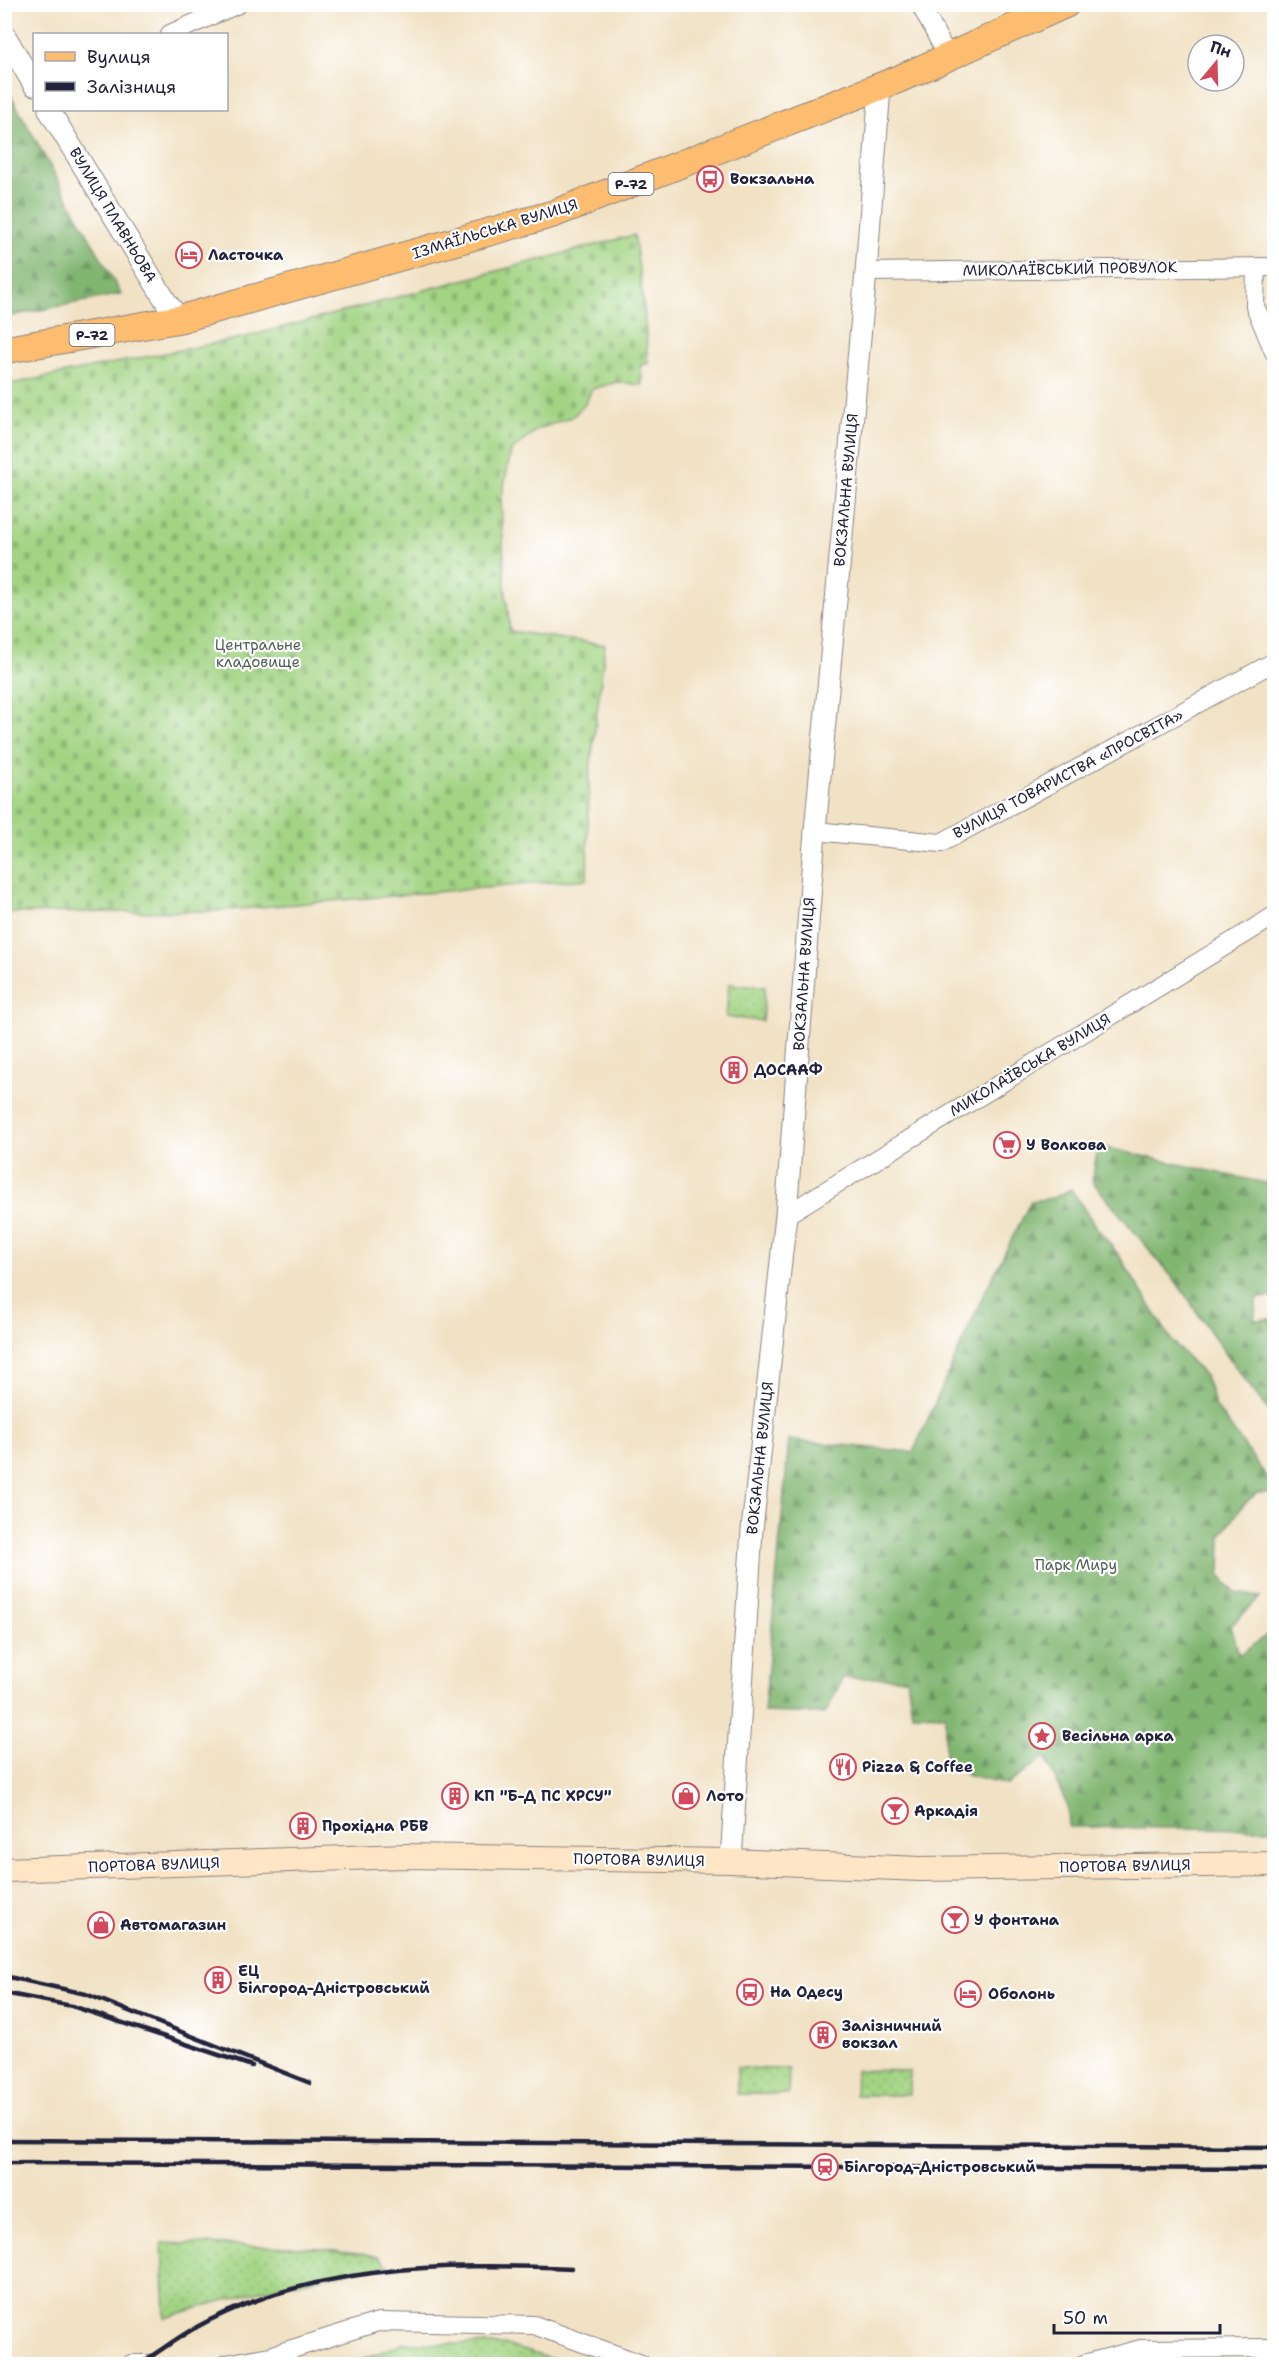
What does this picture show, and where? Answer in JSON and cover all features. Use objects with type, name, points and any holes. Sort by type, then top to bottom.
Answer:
[{"type":"main road","name":"ІЗМАЇЛЬСЬКА ВУЛИЦЯ","points":[[4,350],[180,320],[553,214],[880,87],[1066,4]]},
{"type":"main road","name":"ПОРТОВА ВУЛИЦЯ","points":[[4,1870],[405,1856],[731,1861],[920,1869],[1275,1864]]},
{"type":"street","points":[[172,33],[238,4]]},
{"type":"street","points":[[920,4],[948,57]]},
{"type":"street","points":[[4,34],[33,83]]},
{"type":"street","name":"ВОКЗАЛЬНА ВУЛИЦЯ","points":[[731,1861],[752,1530],[786,1215],[815,831],[867,272],[880,87]]},
{"type":"street","name":"ВУЛИЦЯ ПЛАВНЬОВА","points":[[50,111],[167,303],[180,320]]},
{"type":"street","points":[[1265,267],[1256,306],[1275,352]]},
{"type":"street","name":"МИКОЛАЇВСЬКИЙ ПРОВУЛОК","points":[[867,272],[1265,267]]},
{"type":"street","name":"ВУЛИЦЯ ТОВАРИСТВА «ПРОСВІТА»","points":[[815,831],[941,843],[1275,662]]},
{"type":"street","name":"МИКОЛАЇВСЬКА ВУЛИЦЯ","points":[[786,1215],[1275,916]]},
{"type":"street","points":[[226,2364],[270,2356],[378,2322],[534,2325],[641,2364]]},
{"type":"street","points":[[1083,2364],[1141,2349],[1275,2348]]},
{"type":"street","points":[[131,2364],[149,2364]]},
{"type":"green space","points":[[5,85],[121,294],[5,317]]},
{"type":"green space","name":"Центральне кладовище","points":[[634,235],[643,299],[648,364],[641,364],[642,385],[617,382],[592,389],[585,404],[572,417],[538,429],[511,451],[501,500],[505,586],[510,631],[605,645],[589,780],[587,879],[215,911],[5,913],[5,385],[246,337]]},
{"type":"green space","points":[[729,984],[765,987],[762,1021],[726,1017]]},
{"type":"green space","points":[[1098,1146],[1274,1185],[1274,1297],[1257,1298],[1254,1320],[1274,1319],[1274,1418],[1177,1283],[1092,1181]]},
{"type":"green space","name":"Парк Миру","points":[[1071,1189],[1096,1227],[1118,1254],[1172,1341],[1205,1376],[1216,1407],[1274,1487],[1274,1492],[1257,1493],[1244,1504],[1221,1535],[1220,1576],[1235,1593],[1260,1597],[1231,1626],[1239,1655],[1274,1630],[1274,1829],[1069,1827],[1068,1807],[1045,1757],[1007,1785],[969,1776],[945,1761],[945,1715],[912,1714],[907,1678],[843,1678],[825,1714],[764,1712],[789,1440],[913,1452],[981,1300],[1031,1201],[1053,1198]]},
{"type":"green space","points":[[737,2068],[789,2069],[788,2094],[737,2094]]},
{"type":"green space","points":[[856,2070],[909,2071],[909,2095],[855,2095]]},
{"type":"green space","points":[[162,2243],[320,2248],[378,2256],[388,2266],[275,2287],[165,2318]]},
{"type":"green space","points":[[404,2343],[506,2345],[568,2364],[350,2364]]},
{"type":"railway","points":[[4,1976],[86,1994],[310,2083]]},
{"type":"railway","points":[[4,1993],[72,2006],[252,2066]]},
{"type":"railway","points":[[4,2140],[1274,2147]]},
{"type":"railway","points":[[4,2163],[1274,2169]]},
{"type":"railway","points":[[139,2364],[193,2329],[238,2308],[283,2291],[330,2280],[378,2272],[426,2268],[474,2266],[572,2268]]},
{"type":"place","name":"Вокзальна","points":[[710,179]]},
{"type":"place","name":"Ласточка","points":[[189,255]]},
{"type":"place","name":"ДОСААФ","points":[[734,1070]]},
{"type":"place","name":"У Волкова","points":[[1007,1145]]},
{"type":"place","name":"Весільна арка","points":[[1042,1736]]},
{"type":"place","name":"Pizza & Coffee","points":[[843,1767]]},
{"type":"place","name":"КП \"Б-Д ПС ХРСУ\"","points":[[455,1796]]},
{"type":"place","name":"Лото","points":[[686,1796]]},
{"type":"place","name":"Аркадія","points":[[895,1811]]},
{"type":"place","name":"Прохідна РБВ","points":[[303,1826]]},
{"type":"place","name":"У фонтана","points":[[955,1920]]},
{"type":"place","name":"Автомагазин","points":[[101,1925]]},
{"type":"place","name":"ЕЦ Білгород-Дністровський","points":[[218,1980]]},
{"type":"place","name":"На Одесу","points":[[750,1992]]},
{"type":"place","name":"Оболонь","points":[[968,1994]]},
{"type":"place","name":"Залізничний вокзал","points":[[823,2035]]},
{"type":"place","name":"Білгород-Дністровський","points":[[825,2167]]}]
